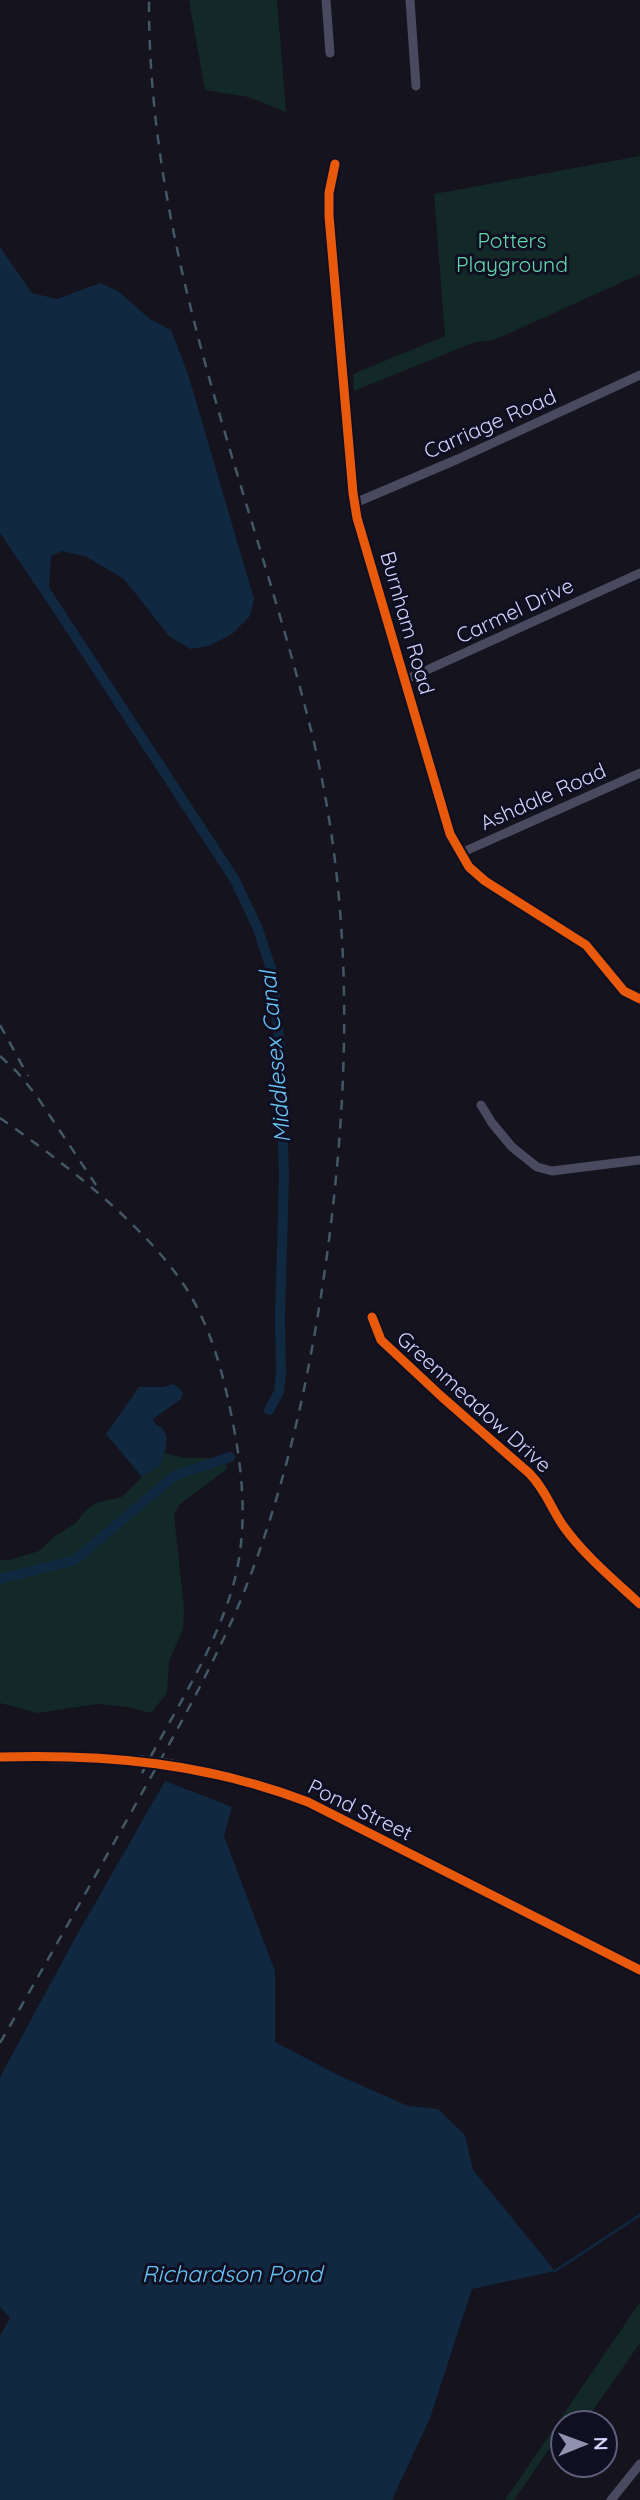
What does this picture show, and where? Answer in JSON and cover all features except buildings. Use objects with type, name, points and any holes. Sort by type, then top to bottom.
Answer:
[{"type":"street","points":[[326,0],[330,53]]},
{"type":"street","points":[[410,0],[416,86]]},
{"type":"street","name":"Burnham Road","points":[[335,164],[329,193],[329,216],[355,503],[450,834],[469,867],[485,881],[586,945],[624,991],[640,999]]},
{"type":"street","name":"Carriage Road","points":[[355,503],[640,375]]},
{"type":"street","name":"Carmel Drive","points":[[405,680],[640,573]]},
{"type":"street","name":"Ashdale Road","points":[[461,853],[640,773]]},
{"type":"street","points":[[481,1105],[512,1147],[537,1167],[552,1171],[640,1160]]},
{"type":"street","name":"Greenmeadow Drive","points":[[372,1317],[381,1340],[529,1473],[542,1487],[562,1525],[577,1544],[640,1604]]},
{"type":"street","name":"Pond Street","points":[[0,1757],[139,1760],[230,1776],[308,1802],[640,1970]]},
{"type":"street","points":[[611,2500],[640,2464]]},
{"type":"green space","points":[[189,0],[277,0],[286,112],[248,97],[205,90]]},
{"type":"green space","name":"Potters Playground","points":[[640,156],[640,274],[494,340],[475,342],[354,391],[353,374],[445,336],[434,194]]},
{"type":"green space","points":[[164,1453],[185,1458],[225,1458],[227,1469],[179,1505],[174,1515],[184,1608],[183,1629],[169,1661],[167,1693],[151,1713],[98,1704],[37,1713],[0,1703],[0,1560],[39,1551],[55,1536],[76,1523],[85,1511],[96,1503],[122,1497],[142,1477],[161,1464]]},
{"type":"green space","points":[[640,2302],[640,2343],[594,2409],[567,2409]]},
{"type":"green space","points":[[549,2435],[549,2449],[514,2500],[505,2500]]},
{"type":"water","points":[[0,247],[32,293],[57,299],[100,283],[118,291],[150,319],[171,330],[188,374],[254,599],[250,616],[232,634],[209,646],[190,649],[169,636],[124,579],[87,557],[62,551],[51,556],[49,586],[46,591],[36,586],[0,533]]},
{"type":"water","points":[[174,1384],[183,1392],[181,1399],[153,1419],[164,1431],[167,1441],[161,1464],[142,1477],[106,1434],[139,1387]]},
{"type":"water","name":"Richardson Pond","points":[[165,1781],[232,1807],[224,1836],[275,1971],[275,2042],[338,2075],[408,2106],[438,2109],[465,2135],[473,2170],[555,2271],[472,2289],[430,2418],[392,2500],[0,2500],[0,2336],[10,2318],[0,2307],[0,2077]]},
{"type":"waterway","name":"Middlesex Canal","points":[[39,581],[235,880],[258,929],[273,975],[280,1049],[284,1176],[281,1374],[279,1392],[269,1410]]},
{"type":"waterway","name":"Middlesex Canal","points":[[0,1579],[75,1560],[174,1476],[230,1457]]},
{"type":"waterway","points":[[555,2271],[640,2215]]},
{"type":"railway","points":[[0,2043],[188,1710],[237,1609],[254,1566],[294,1435],[313,1346],[327,1255],[341,1121],[344,1054],[341,921],[324,788],[285,632],[231,454],[183,276],[165,186],[153,94],[149,0]]},
{"type":"railway","points":[[0,1025],[28,1076]]},
{"type":"railway","points":[[0,1056],[36,1095],[96,1185]]},
{"type":"railway","points":[[0,1118],[105,1199],[155,1248],[175,1273],[192,1298],[208,1331],[232,1416],[243,1510],[233,1586],[203,1661],[138,1781]]},
{"type":"cycle path","points":[[335,164],[329,193],[329,216],[357,518],[450,834],[469,867],[485,881],[586,945],[624,991],[640,999]]},
{"type":"cycle path","points":[[372,1317],[381,1340],[529,1473],[572,1538],[640,1604]]},
{"type":"cycle path","points":[[0,1757],[79,1757],[156,1764],[232,1778],[270,1789],[308,1802],[640,1970]]}]
